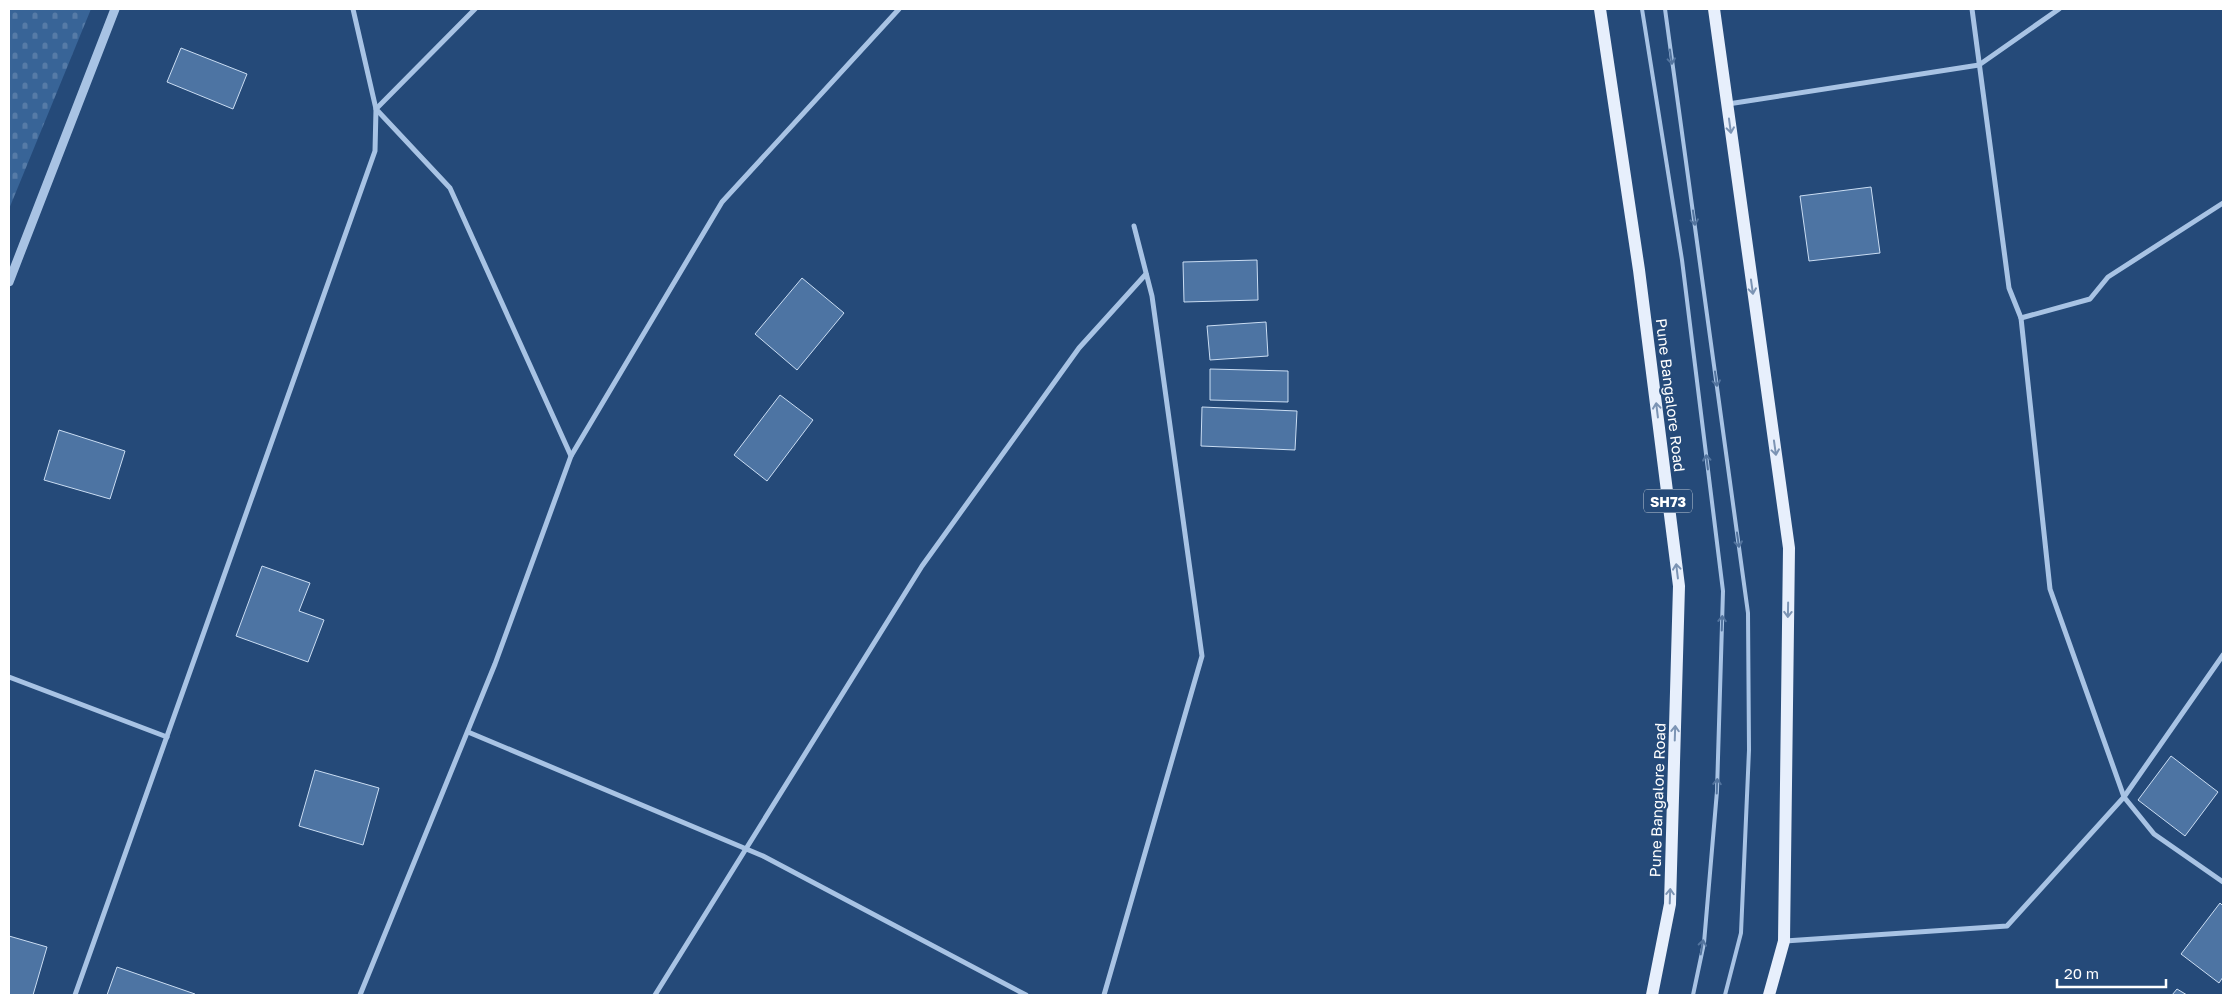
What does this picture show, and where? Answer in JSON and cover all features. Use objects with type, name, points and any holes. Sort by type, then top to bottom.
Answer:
[{"type":"main road","name":"Pune Bangalore Road","points":[[1600,9],[1639,270],[1679,586],[1670,904],[1652,995]]},
{"type":"main road","points":[[1714,9],[1789,548],[1784,941],[1769,995]]},
{"type":"street","points":[[9,282],[115,9]]},
{"type":"street","points":[[75,995],[375,151],[376,109],[353,9]]},
{"type":"street","points":[[376,109],[475,9]]},
{"type":"street","points":[[360,995],[468,732],[571,456],[722,202],[899,9]]},
{"type":"street","points":[[1972,9],[2009,288],[2021,318],[2050,589],[2124,797],[2154,834],[2223,882]]},
{"type":"street","points":[[1726,104],[1979,65],[2059,9]]},
{"type":"street","points":[[376,109],[450,188],[571,456]]},
{"type":"street","points":[[2021,318],[2090,299],[2108,278],[2223,203]]},
{"type":"street","points":[[1104,995],[1202,656],[1152,296],[1134,226]]},
{"type":"street","points":[[655,995],[922,566],[1079,348],[1146,274]]},
{"type":"street","points":[[1784,941],[2007,926],[2124,797],[2223,656]]},
{"type":"street","points":[[9,677],[167,737]]},
{"type":"street","points":[[468,732],[746,848],[1026,995]]},
{"type":"lane","points":[[1642,9],[1682,260],[1723,591],[1717,791],[1704,943],[1693,995]]},
{"type":"lane","points":[[1665,9],[1748,614],[1749,750],[1740,933],[1725,995]]},
{"type":"green space","points":[[9,9],[91,9],[9,209]]},
{"type":"building","points":[[181,48],[247,74],[233,109],[167,82]]},
{"type":"building","points":[[1871,187],[1880,253],[1809,261],[1800,196]]},
{"type":"building","points":[[1257,260],[1258,300],[1184,302],[1183,262]]},
{"type":"building","points":[[802,278],[844,313],[797,370],[755,334]]},
{"type":"building","points":[[1266,322],[1268,356],[1210,360],[1207,326]]},
{"type":"building","points":[[1210,369],[1288,371],[1288,402],[1210,400]]},
{"type":"building","points":[[780,395],[813,420],[767,481],[734,455]]},
{"type":"building","points":[[1202,407],[1297,411],[1295,450],[1201,446]]},
{"type":"building","points":[[59,430],[125,451],[110,499],[44,480]]},
{"type":"building","points":[[262,566],[310,583],[299,611],[324,620],[308,662],[236,636]]},
{"type":"building","points":[[2171,756],[2218,792],[2185,836],[2138,800]]},
{"type":"building","points":[[315,770],[379,788],[363,845],[299,826]]},
{"type":"building","points":[[2220,903],[2223,906],[2223,977],[2219,983],[2181,954]]},
{"type":"building","points":[[9,936],[47,947],[33,995],[9,995]]},
{"type":"building","points":[[117,967],[195,994],[107,995]]},
{"type":"building","points":[[2177,989],[2187,995],[2172,995]]}]
